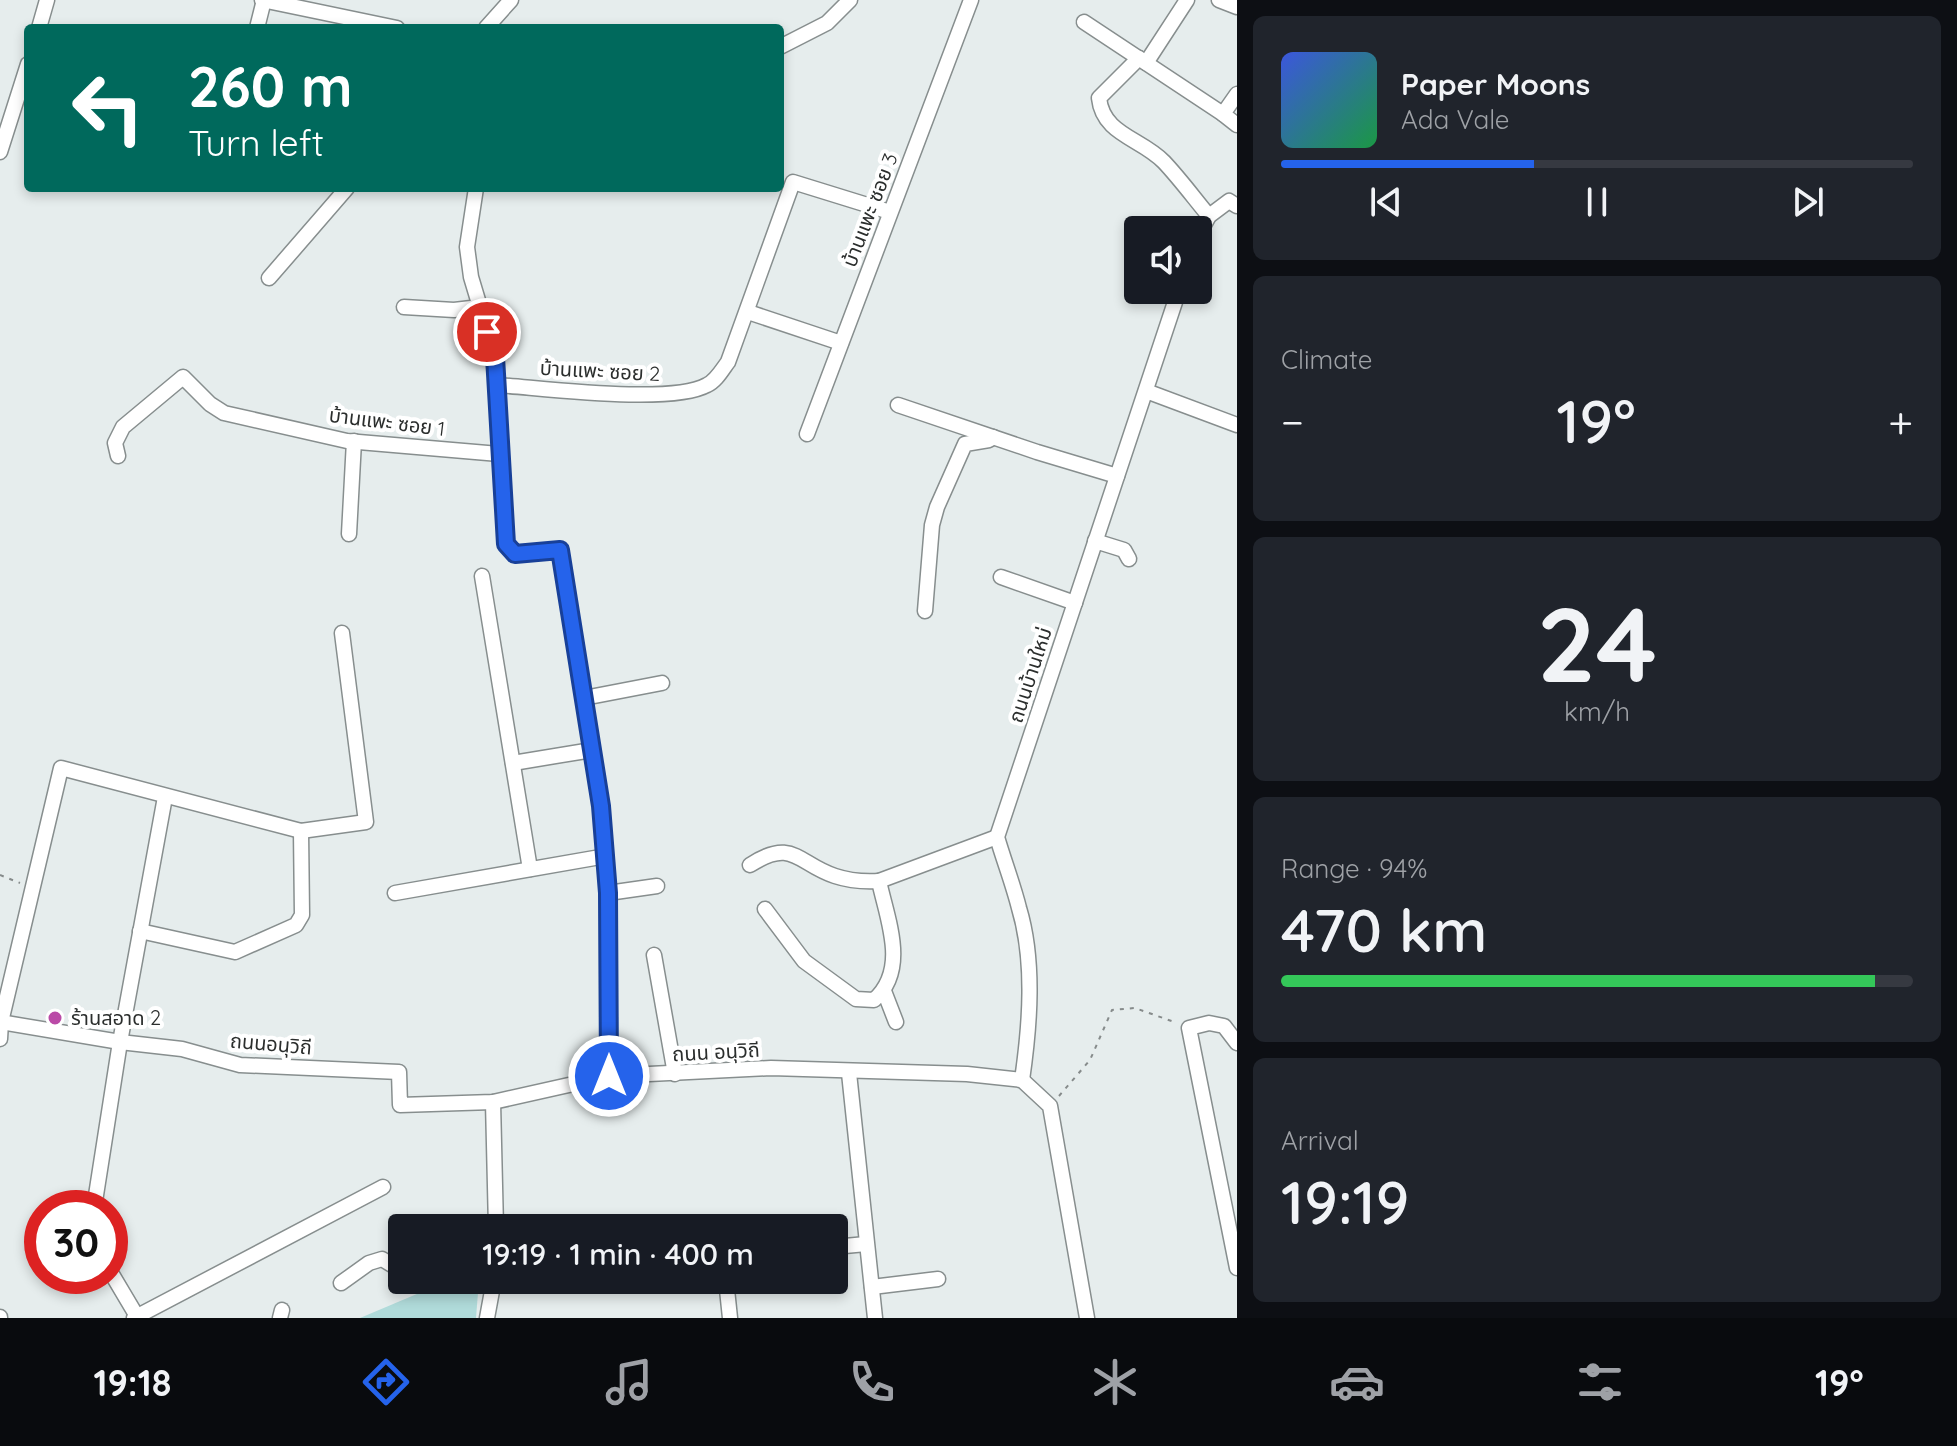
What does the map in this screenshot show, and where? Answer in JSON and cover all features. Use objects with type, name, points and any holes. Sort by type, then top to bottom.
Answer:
[{"type":"street","points":[[40,24],[47,0]]},
{"type":"street","points":[[258,24],[263,0],[378,24]]},
{"type":"street","points":[[490,24],[511,0]]},
{"type":"street","points":[[784,45],[827,23],[850,0]]},
{"type":"street","name":"บ้านแพะ ซอย 3","points":[[807,434],[971,0]]},
{"type":"street","points":[[1187,0],[1142,61],[1099,98],[1101,111],[1113,129],[1162,160],[1209,216],[1233,204]]},
{"type":"street","points":[[1219,0],[1237,7]]},
{"type":"street","points":[[1084,22],[1237,125]]},
{"type":"street","points":[[1223,114],[1237,94]]},
{"type":"street","points":[[2,145],[22,105]]},
{"type":"street","name":"บ้านแพะ ซอย 2","points":[[497,385],[656,395],[686,393],[710,384],[728,362],[793,182],[890,212]]},
{"type":"street","points":[[269,278],[344,192]]},
{"type":"street","points":[[475,192],[467,247],[471,277],[495,357],[506,544],[515,554],[560,550],[592,750],[608,893],[609,1076]]},
{"type":"street","name":"ถนนบ้านใหม่","points":[[997,837],[1174,304]]},
{"type":"street","points":[[404,307],[454,310],[480,307]]},
{"type":"street","points":[[748,312],[841,343]]},
{"type":"street","name":"บ้านแพะ ซอย 1","points":[[118,456],[115,443],[123,427],[183,377],[210,404],[224,413],[354,441],[499,454]]},
{"type":"street","points":[[1146,391],[1237,425]]},
{"type":"street","points":[[898,405],[1117,476]]},
{"type":"street","points":[[925,611],[931,532],[937,507],[965,444],[993,437]]},
{"type":"street","points":[[349,534],[354,441]]},
{"type":"street","points":[[1095,541],[1124,550],[1129,559]]},
{"type":"street","points":[[482,576],[530,869]]},
{"type":"street","points":[[1001,577],[1075,603]]},
{"type":"street","points":[[0,1039],[0,1022],[61,768],[301,831],[366,822],[342,633]]},
{"type":"street","points":[[584,698],[662,683]]},
{"type":"street","points":[[513,763],[592,750]]},
{"type":"street","points":[[97,1190],[120,1042],[165,797]]},
{"type":"street","points":[[140,931],[235,952],[296,925],[302,915],[301,831]]},
{"type":"street","points":[[750,865],[767,854],[778,852],[792,854],[832,875],[856,882],[879,881],[997,837],[1020,909],[1027,954],[1026,1048],[1022,1080],[1050,1106],[1087,1318]]},
{"type":"street","points":[[395,893],[606,856]]},
{"type":"street","points":[[765,909],[804,961],[856,999],[874,1000],[884,991],[895,958],[879,881]]},
{"type":"street","points":[[608,893],[657,886]]},
{"type":"street","points":[[654,955],[675,1074]]},
{"type":"street","points":[[884,991],[896,1022]]},
{"type":"street","name":"ถนนอนุวิถี","points":[[0,1022],[182,1049],[240,1065],[399,1072]]},
{"type":"street","points":[[1237,1043],[1224,1026],[1209,1023],[1189,1028],[1237,1268]]},
{"type":"street","name":"ถนน อนุวิถี","points":[[399,1072],[400,1105],[493,1102],[609,1076],[771,1068],[849,1073],[967,1074],[1022,1080]]},
{"type":"street","points":[[849,1073],[875,1318]]},
{"type":"street","points":[[493,1102],[496,1214]]},
{"type":"street","points":[[123,1294],[136,1318],[383,1187]]},
{"type":"street","points":[[848,1246],[866,1244]]},
{"type":"street","points":[[341,1283],[369,1263],[382,1259],[388,1263]]},
{"type":"street","points":[[872,1287],[938,1279]]},
{"type":"street","points":[[487,1318],[491,1294]]},
{"type":"street","points":[[727,1294],[730,1318]]},
{"type":"path","points":[[0,875],[33,887]]},
{"type":"path","points":[[1050,1106],[1090,1060],[1112,1010],[1135,1008],[1189,1028]]},
{"type":"shaded area","points":[[417,1294],[478,1294],[476,1318],[360,1318]]},
{"type":"place","name":"ร้านสอาด 2","points":[[55,1018]]},
{"type":"route","points":[[487,332],[495,357],[506,544],[515,554],[560,550],[601,806],[608,893],[609,1076]]}]
